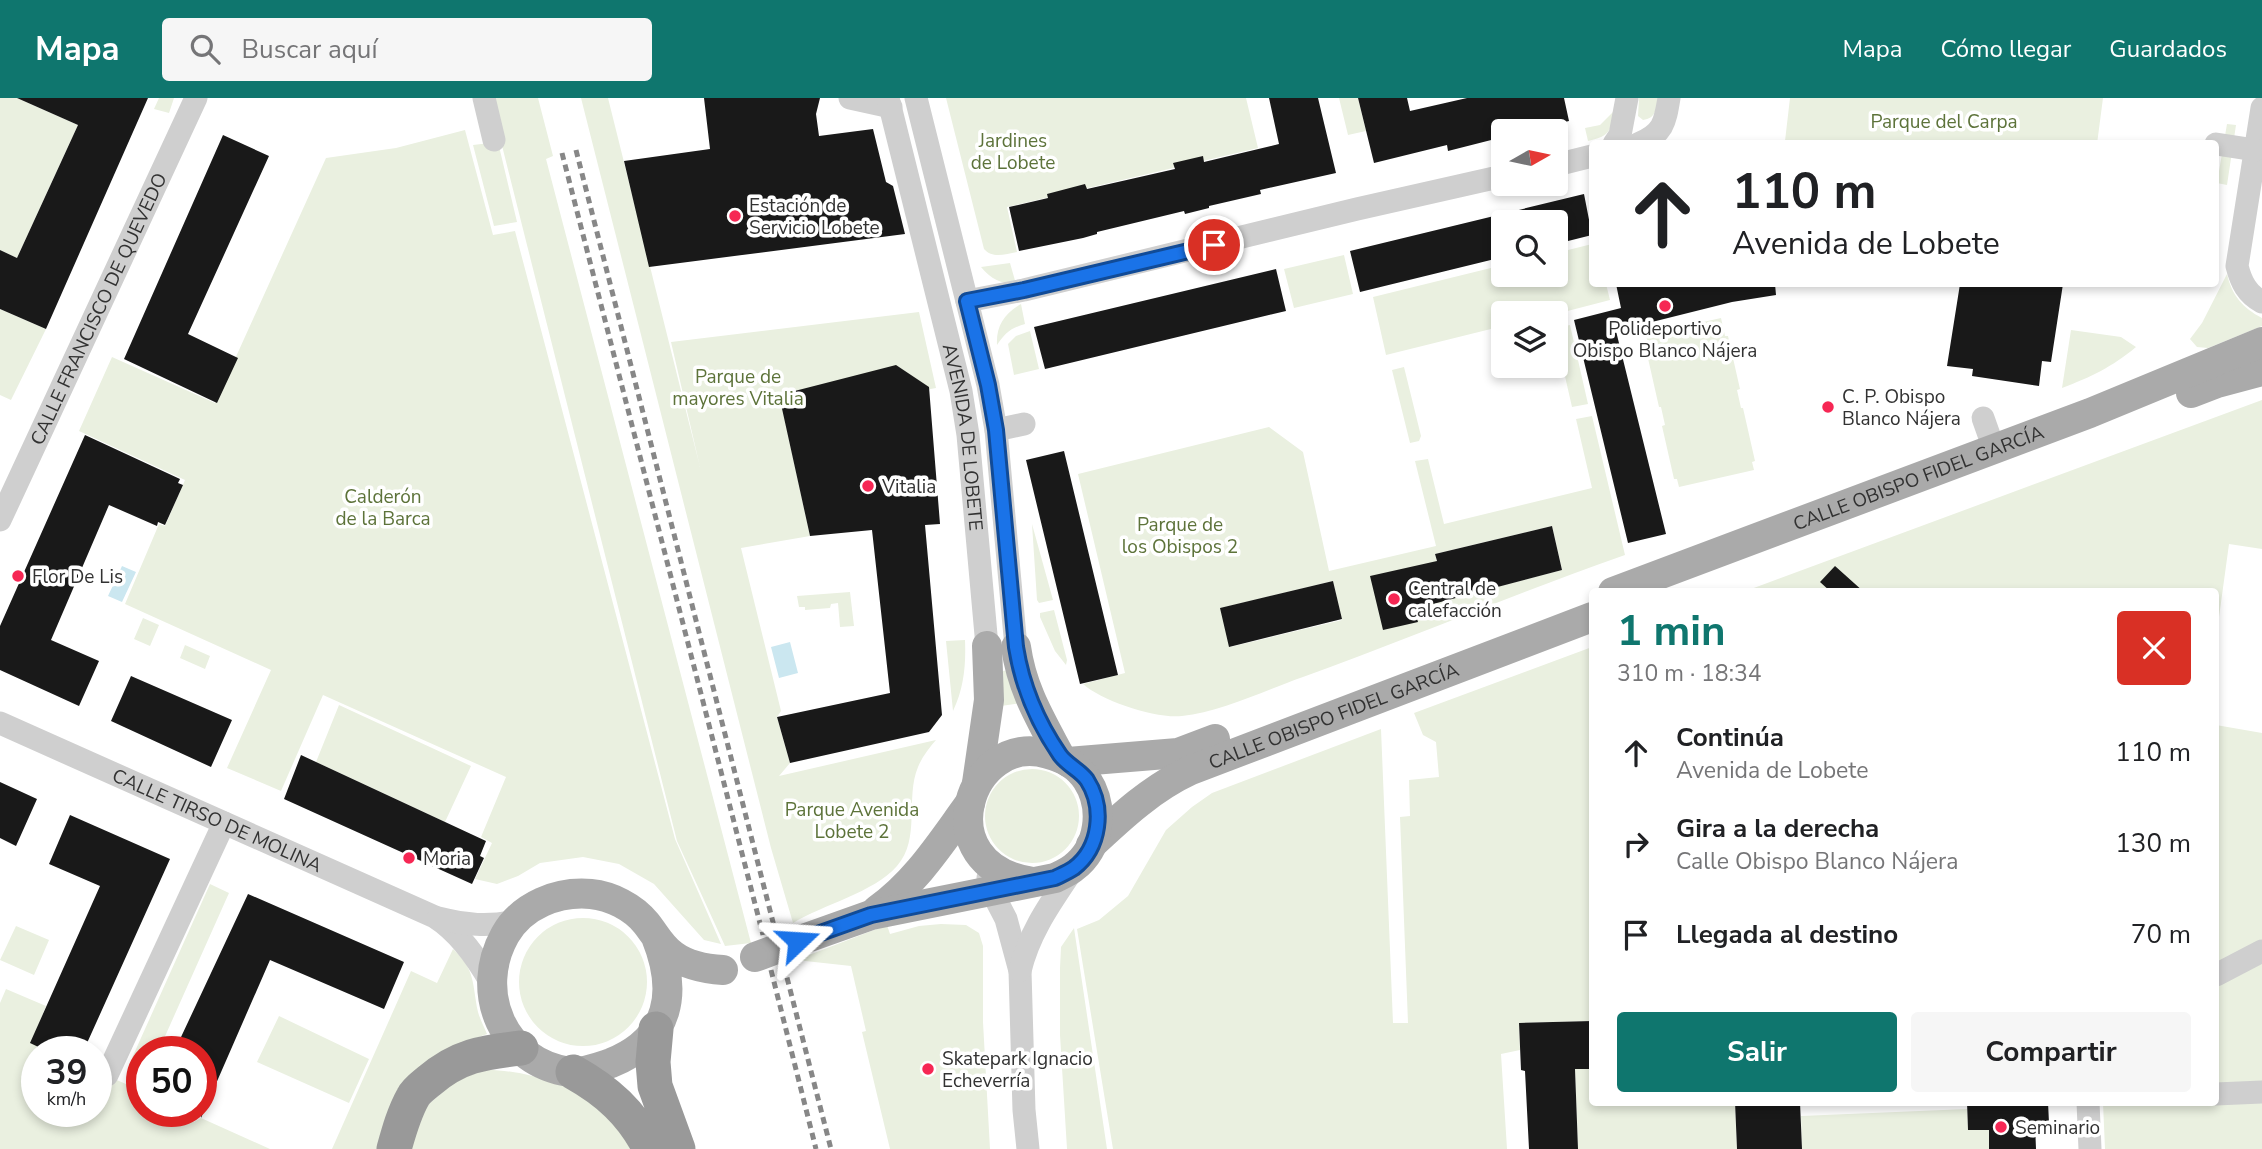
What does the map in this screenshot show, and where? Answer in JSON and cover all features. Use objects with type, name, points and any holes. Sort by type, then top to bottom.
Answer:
[{"type":"highway","points":[[661,1019],[653,1062],[655,1086],[678,1149]]},
{"type":"highway","points":[[394,1149],[401,1122],[414,1094],[435,1076],[457,1061],[479,1054],[521,1048]]},
{"type":"highway","points":[[573,1072],[612,1097],[632,1118],[650,1149]]},
{"type":"main road","name":"CALLE OBISPO FIDEL GARCÍA","points":[[1624,588],[1994,449],[2262,342]]},
{"type":"main road","name":"CALLE OBISPO FIDEL GARCÍA","points":[[1670,588],[2217,383],[2262,371]]},
{"type":"main road","name":"CALLE OBISPO FIDEL GARCÍA","points":[[1065,760],[1178,753],[1589,600]]},
{"type":"main road","name":"CALLE OBISPO FIDEL GARCÍA","points":[[1083,856],[1131,808],[1191,769],[1589,618]]},
{"type":"main road","name":"AVENIDA DE LOBETE","points":[[1001,646],[1020,675],[1026,691],[1065,760]]},
{"type":"main road","name":"AVENIDA DE LOBETE","points":[[973,793],[1001,646]]},
{"type":"main road","points":[[573,1072],[593,1069],[629,1055],[690,990],[723,970],[755,957],[871,915],[1055,878],[1083,856],[1097,829],[1095,795],[1087,780],[1076,767],[1065,760],[1043,752],[1024,752],[1006,757],[989,768],[923,867],[893,899],[871,915]]},
{"type":"main road","points":[[973,793],[968,822],[973,841],[982,858],[997,871],[1014,879],[1033,882]]},
{"type":"main road","name":"CALLE TIRSO DE MOLINA","points":[[573,1072],[544,1063],[521,1048],[498,1019],[492,1000],[491,983],[498,947],[507,931],[527,908],[545,900],[570,895],[590,894],[612,899],[631,909],[645,921],[664,948],[680,959],[702,968],[723,970]]},
{"type":"main road","name":"CALLE TIRSO DE MOLINA","points":[[656,937],[665,958],[669,991],[661,1019]]},
{"type":"street","name":"CALLE FRANCISCO DE QUEVEDO","points":[[0,520],[185,109],[196,98]]},
{"type":"street","points":[[484,98],[494,140]]},
{"type":"street","points":[[850,98],[889,102]]},
{"type":"street","name":"AVENIDA DE LOBETE","points":[[916,98],[988,385],[996,430],[1001,646]]},
{"type":"street","points":[[1617,140],[1627,98]]},
{"type":"street","points":[[1648,140],[1660,130],[1666,119],[1669,98]]},
{"type":"street","name":"AVENIDA DE LOBETE","points":[[889,102],[961,391],[1001,646]]},
{"type":"street","points":[[2262,108],[2237,266],[2241,282],[2249,293],[2262,302]]},
{"type":"street","points":[[2219,145],[2255,150]]},
{"type":"street","points":[[1568,161],[1589,157]]},
{"type":"street","points":[[967,301],[1051,284],[1491,179]]},
{"type":"street","points":[[1983,418],[1994,449]]},
{"type":"street","points":[[996,430],[1024,424]]},
{"type":"street","name":"CALLE TIRSO DE MOLINA","points":[[0,723],[435,917],[447,925],[467,947],[491,983]]},
{"type":"street","points":[[112,1064],[224,822]]},
{"type":"street","points":[[1028,1149],[1024,1110],[1020,971],[1023,955],[1032,936],[1083,856]]},
{"type":"street","points":[[982,858],[991,890],[1006,919],[1020,971]]},
{"type":"street","name":"CALLE TIRSO DE MOLINA","points":[[435,917],[477,926],[516,920]]},
{"type":"street","points":[[2219,973],[2262,951]]},
{"type":"street","points":[[2219,1094],[2262,1092]]},
{"type":"street","points":[[2088,1106],[2090,1149]]},
{"type":"green space","points":[[0,98],[17,98],[78,125],[17,258],[0,250]]},
{"type":"green space","points":[[159,98],[174,98],[169,113],[154,109]]},
{"type":"green space","points":[[490,98],[538,98],[553,156],[546,159],[751,943],[725,946],[677,841]]},
{"type":"green space","points":[[581,98],[608,98],[700,467],[671,342],[919,312],[936,388],[784,416],[810,536],[741,548],[781,711],[777,717],[790,763],[779,776],[936,740],[918,767],[914,779],[909,844],[897,866],[875,884],[793,923],[771,848]]},
{"type":"green space","name":"Jardines de Lobete","points":[[946,98],[1246,98],[1258,148],[1007,207],[1017,252],[995,255],[984,249]]},
{"type":"green space","points":[[1339,98],[1358,98],[1366,131],[1348,135]]},
{"type":"green space","points":[[1639,98],[1658,98],[1656,110],[1651,117],[1643,120],[1638,116]]},
{"type":"green space","name":"Parque del Carpa","points":[[1790,98],[2103,98],[2098,140],[1785,140]]},
{"type":"green space","points":[[1615,110],[1608,132],[1588,141],[1585,128],[1600,125]]},
{"type":"green space","points":[[2227,124],[2236,125],[2227,185],[2219,183]]},
{"type":"green space","name":"Calderón de la Barca","points":[[465,130],[493,235],[515,231],[675,839],[721,944],[704,940],[654,884],[619,864],[583,857],[540,863],[497,884],[475,879],[492,843],[481,837],[506,777],[323,695],[281,791],[227,768],[271,670],[125,604],[159,524],[165,526],[185,480],[79,431],[112,357],[215,403],[326,158],[396,148]]},
{"type":"green space","points":[[498,142],[517,222],[494,226],[473,145]]},
{"type":"green space","points":[[1589,245],[1589,287],[1607,287],[1610,300],[1568,311],[1568,301],[1491,301],[1491,329],[1386,355],[1373,297],[1491,268],[1491,287],[1568,287],[1568,250]]},
{"type":"green space","points":[[1344,255],[1353,294],[1294,308],[1284,269]]},
{"type":"green space","points":[[1010,263],[1016,284],[997,280],[981,267]]},
{"type":"green space","points":[[2227,274],[2235,295],[2249,310],[2262,318],[2262,326],[2208,348],[2197,347],[2190,339],[2202,323]]},
{"type":"green space","points":[[1021,304],[1025,324],[1009,331],[997,345],[1002,321]]},
{"type":"green space","points":[[0,309],[46,329],[11,400],[0,395]]},
{"type":"green space","points":[[1721,318],[1725,336],[1728,336],[1740,389],[1737,390],[1755,461],[1752,462],[1754,470],[1679,487],[1677,479],[1674,479],[1662,426],[1665,425],[1647,354],[1650,353],[1646,335]]},
{"type":"green space","points":[[1568,325],[1588,404],[1572,407],[1565,378],[1568,378]]},
{"type":"green space","points":[[2071,330],[2121,337],[2136,347],[2101,371],[2062,388]]},
{"type":"green space","points":[[1030,331],[1039,369],[1014,375],[1008,344],[1016,336]]},
{"type":"green space","points":[[1404,367],[1421,436],[1419,441],[1410,443],[1392,370]]},
{"type":"green space","points":[[2262,400],[2262,549],[2229,544],[2219,617],[2219,588],[1754,588]]},
{"type":"green space","name":"Parque de los Obispos 2","points":[[1592,416],[1625,555],[1243,700],[1197,714],[1171,716],[1144,712],[1103,697],[1083,684],[1125,673],[1078,474],[1269,427],[1303,452],[1329,571],[1436,546],[1415,461],[1428,459],[1444,524],[1592,488],[1576,419]],"holes":[[[1552,526],[1562,570],[1446,600],[1435,554]],[[1333,581],[1342,620],[1230,647],[1221,608]]]},
{"type":"green space","points":[[1032,524],[1053,600],[1039,603],[1037,600]]},
{"type":"green space","points":[[850,592],[854,626],[840,627],[838,603],[831,604],[830,608],[805,610],[805,607],[799,607],[797,596]]},
{"type":"green space","points":[[1054,610],[1066,665],[1055,651],[1040,617],[1040,613]]},
{"type":"green space","points":[[143,618],[159,625],[150,646],[134,639]]},
{"type":"green space","points":[[965,640],[964,676],[953,711],[946,641]]},
{"type":"green space","points":[[185,645],[210,656],[205,669],[180,658]]},
{"type":"green space","points":[[1589,648],[1589,1021],[1519,1023],[1520,1050],[1501,1054],[1507,1149],[1113,1149],[1077,929],[1099,920],[1128,896],[1166,830],[1212,793],[1381,729],[1393,1023],[1408,1023],[1400,817],[1410,816],[1409,780],[1439,777],[1436,742],[1423,735],[1414,713]]},
{"type":"green space","points":[[1011,670],[1022,703],[1001,706],[1002,671]]},
{"type":"green space","points":[[339,705],[471,766],[445,822],[316,762]]},
{"type":"green space","points":[[2219,726],[2262,733],[2262,1149],[2105,1149],[2103,1106],[2219,1106]]},
{"type":"green space","points":[[1032,769],[1050,773],[1065,783],[1075,798],[1079,816],[1075,834],[1065,849],[1050,859],[1032,863],[1014,859],[999,849],[989,834],[985,816],[989,798],[999,783],[1014,773]]},
{"type":"green space","points":[[210,884],[229,893],[165,1036],[142,1036]]},
{"type":"green space","points":[[583,918],[608,923],[628,937],[642,957],[647,982],[642,1007],[628,1027],[608,1041],[583,1046],[558,1041],[538,1027],[524,1007],[519,982],[524,957],[538,937],[558,923]]},
{"type":"green space","points":[[887,925],[890,934],[919,926],[966,925],[979,933],[983,946],[983,1022],[990,1149],[890,1149],[862,1032],[866,1031],[851,966],[796,960]]},
{"type":"green space","points":[[16,926],[49,940],[34,975],[0,960]]},
{"type":"green space","points":[[1074,928],[1107,1149],[1067,1149],[1060,1035],[1060,968],[1061,947]]},
{"type":"green space","points":[[453,949],[469,971],[478,1012],[487,1034],[462,1043],[383,1149],[332,1149],[411,971],[437,983]]},
{"type":"green space","points":[[6,989],[46,1006],[34,1036],[21,1036],[21,1127],[112,1127],[112,1078],[126,1084],[126,1127],[217,1125],[270,1149],[0,1149],[0,1003]]},
{"type":"green space","points":[[279,1016],[369,1059],[349,1103],[257,1062]]},
{"type":"green space","points":[[1575,1069],[1589,1069],[1589,1106],[1735,1106],[1737,1149],[1578,1149]]},
{"type":"green space","points":[[485,1070],[531,1076],[578,1093],[607,1114],[639,1149],[406,1149],[423,1109],[457,1080]]},
{"type":"green space","points":[[1967,1109],[1968,1130],[1989,1130],[1989,1149],[1802,1149],[1801,1116]]},
{"type":"water","points":[[122,566],[136,572],[122,602],[108,596]]},
{"type":"water","points":[[790,642],[798,673],[779,678],[771,647]]},
{"type":"building","points":[[17,98],[148,98],[46,329],[0,309],[0,250],[17,258],[78,125]]},
{"type":"building","name":"Estación de Servicio Lobete","points":[[704,98],[820,98],[816,114],[819,136],[873,129],[886,182],[893,186],[905,234],[649,267],[624,161],[710,149]]},
{"type":"building","points":[[1269,98],[1318,98],[1336,173],[1260,190],[1261,194],[1185,214],[1184,211],[1097,232],[1083,238],[1019,251],[1009,207],[1048,198],[1047,194],[1085,184],[1087,189],[1175,169],[1173,163],[1203,156],[1204,162],[1279,144]]},
{"type":"building","points":[[1358,98],[1407,98],[1410,111],[1467,98],[1564,98],[1569,121],[1491,119],[1491,140],[1448,151],[1447,145],[1374,163]]},
{"type":"building","points":[[223,135],[269,156],[188,334],[238,358],[217,403],[124,359]]},
{"type":"building","points":[[1584,194],[1589,236],[1568,241],[1568,210],[1518,210]]},
{"type":"building","points":[[1491,217],[1491,260],[1360,292],[1350,251]]},
{"type":"building","points":[[1276,269],[1286,311],[1045,369],[1034,327]]},
{"type":"building","points":[[1617,287],[1775,287],[1776,295],[1732,302],[1616,331],[1666,534],[1628,543],[1574,320],[1621,308]]},
{"type":"building","points":[[1960,287],[2063,287],[2051,362],[2042,361],[2039,386],[1972,376],[1973,369],[1947,366]]},
{"type":"building","points":[[896,365],[929,387],[940,524],[925,525],[942,715],[929,732],[790,763],[777,717],[890,693],[872,530],[810,536],[779,395]]},
{"type":"building","points":[[85,435],[180,479],[178,483],[183,485],[165,525],[158,522],[157,526],[109,505],[51,640],[99,661],[79,706],[0,670],[0,626]]},
{"type":"building","points":[[1064,451],[1118,675],[1080,684],[1026,460]]},
{"type":"building","points":[[1552,526],[1562,570],[1414,609],[1418,622],[1383,630],[1370,576],[1437,561],[1435,554]]},
{"type":"building","points":[[1835,566],[1860,588],[1827,588],[1820,582]]},
{"type":"building","points":[[1333,581],[1342,619],[1229,647],[1220,608]]},
{"type":"building","points":[[131,676],[232,720],[211,767],[111,721]]},
{"type":"building","points":[[301,755],[486,841],[480,856],[484,858],[472,884],[284,799]]},
{"type":"building","points":[[0,782],[37,799],[16,846],[0,838]]},
{"type":"building","points":[[70,815],[170,859],[90,1036],[33,1036],[100,886],[49,864]]},
{"type":"building","points":[[248,894],[404,962],[384,1009],[270,960],[217,1081],[217,1036],[181,1036]]},
{"type":"building","points":[[1589,1021],[1589,1069],[1575,1069],[1578,1149],[1529,1149],[1525,1071],[1521,1070],[1519,1023]]},
{"type":"building","points":[[1735,1106],[1800,1106],[1802,1149],[1737,1149]]},
{"type":"building","points":[[1967,1106],[2048,1106],[2049,1123],[2035,1124],[2036,1149],[1989,1149],[1989,1130],[1968,1130]]},
{"type":"railway","points":[[576,150],[775,930]]},
{"type":"railway","points":[[562,153],[763,935]]},
{"type":"railway","points":[[784,966],[831,1149]]},
{"type":"railway","points":[[771,970],[816,1149]]},
{"type":"place","name":"Estación de Servicio Lobete","points":[[735,216]]},
{"type":"place","name":"Polideportivo Obispo Blanco Nájera","points":[[1665,306]]},
{"type":"place","name":"C. P. Obispo Blanco Nájera","points":[[1828,407]]},
{"type":"place","name":"Vitalia","points":[[868,486]]},
{"type":"place","name":"Flor De Lis","points":[[18,576]]},
{"type":"place","name":"Central de calefacción","points":[[1394,599]]},
{"type":"place","name":"Moria","points":[[409,858]]},
{"type":"place","name":"Skatepark Ignacio Echeverría","points":[[928,1069]]},
{"type":"place","name":"Seminario","points":[[2001,1127]]},
{"type":"route","points":[[798,941],[871,915],[1055,878],[1074,868],[1091,845],[1097,829],[1095,795],[1076,767],[1062,758],[1032,705],[1020,675],[996,430],[967,301],[1214,245]]},
{"type":"park label","name":"Parque de mayores Vitalia","points":[[738,387]]},
{"type":"park label","name":"Parque Avenida Lobete 2","points":[[852,820]]}]
